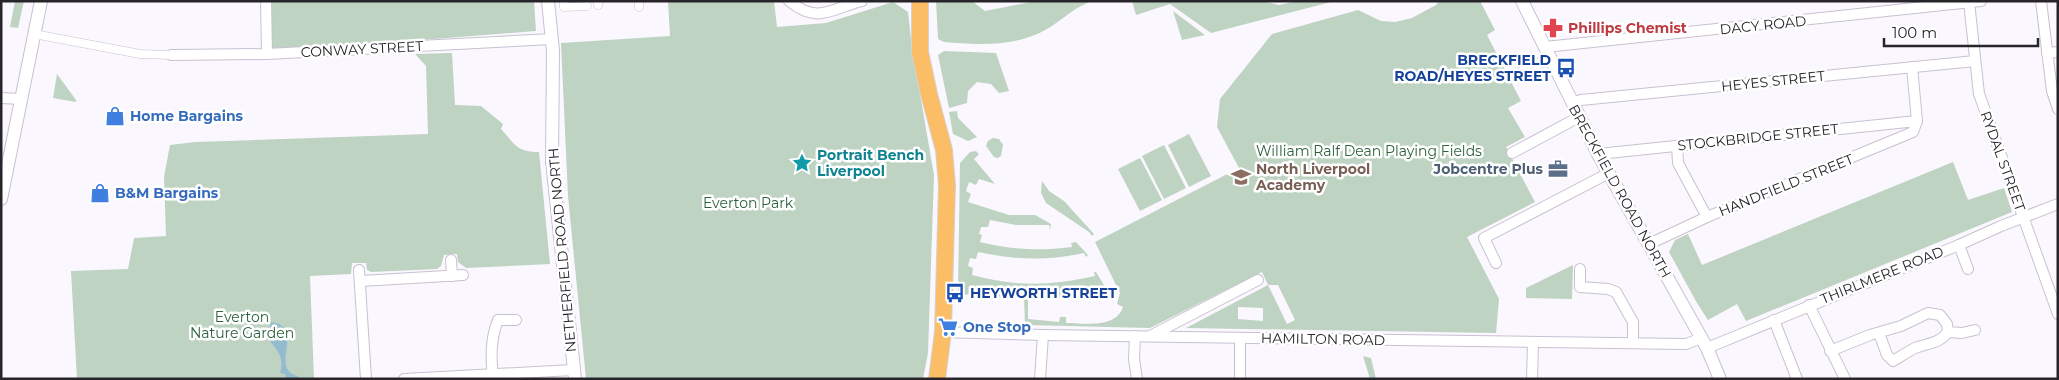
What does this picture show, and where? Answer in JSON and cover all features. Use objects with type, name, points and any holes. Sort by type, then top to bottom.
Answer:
[{"type":"main road","points":[[920,1],[920,52],[928,94],[944,150],[947,185],[943,332],[937,379]]},
{"type":"street","points":[[1,199],[41,1]]},
{"type":"street","points":[[266,1],[267,54]]},
{"type":"street","name":"NETHERFIELD ROAD NORTH","points":[[548,1],[552,39],[552,161],[574,375]]},
{"type":"street","points":[[564,1],[564,7],[588,6]]},
{"type":"street","points":[[789,1],[799,9],[825,14],[862,1]]},
{"type":"street","name":"BRECKFIELD ROAD NORTH","points":[[1522,1],[1598,154],[1704,343],[1720,379]]},
{"type":"street","name":"DACY ROAD","points":[[1547,52],[1981,1]]},
{"type":"street","points":[[2041,1],[2052,53],[2052,91],[2058,109]]},
{"type":"street","name":"RYDAL STREET","points":[[1968,2],[1979,94],[2058,314]]},
{"type":"street","points":[[34,34],[140,54],[171,55]]},
{"type":"street","name":"CONWAY STREET","points":[[171,55],[267,54],[552,39]]},
{"type":"street","points":[[1518,74],[1547,52]]},
{"type":"street","name":"HEYES STREET","points":[[1572,103],[1581,100],[1975,61]]},
{"type":"street","points":[[1912,67],[1917,121]]},
{"type":"street","points":[[1,98],[21,99]]},
{"type":"street","points":[[1512,153],[1579,117]]},
{"type":"street","name":"STOCKBRIDGE STREET","points":[[1598,154],[1917,121]]},
{"type":"street","name":"HANDFIELD STREET","points":[[1649,244],[1707,217],[1913,132],[1917,121]]},
{"type":"street","points":[[1677,146],[1678,163],[1707,217]]},
{"type":"street","points":[[1496,263],[1484,238],[1609,173]]},
{"type":"street","name":"THIRLMERE ROAD","points":[[1704,343],[1774,320],[2058,204]]},
{"type":"street","points":[[1959,245],[1968,270]]},
{"type":"street","points":[[451,260],[452,276]]},
{"type":"street","points":[[1580,269],[1580,287],[1608,289],[1616,292],[1633,322],[1633,344]]},
{"type":"street","points":[[359,270],[366,379]]},
{"type":"street","points":[[360,281],[463,275]]},
{"type":"street","points":[[1149,336],[1258,280]]},
{"type":"street","points":[[1809,305],[1845,379]]},
{"type":"street","points":[[1830,351],[1879,333],[1901,326],[1928,313],[1940,316],[1947,324],[1948,332],[1944,338],[1934,344],[1915,348],[1893,361],[1887,354],[1879,333]]},
{"type":"street","points":[[493,377],[491,348],[493,332],[498,320],[516,320]]},
{"type":"street","points":[[1774,320],[1797,379]]},
{"type":"street","points":[[1948,332],[1962,333],[1975,330]]},
{"type":"street","name":"HAMILTON ROAD","points":[[943,332],[1633,344],[1704,343]]},
{"type":"street","points":[[1040,379],[1043,335]]},
{"type":"street","points":[[1135,336],[1134,359],[1137,379]]},
{"type":"street","points":[[1240,338],[1240,379]]},
{"type":"street","points":[[1532,379],[1533,342]]},
{"type":"street","points":[[404,379],[574,375]]},
{"type":"green space","points":[[15,1],[24,1],[18,28],[10,27]]},
{"type":"green space","points":[[268,1],[534,1],[536,31],[270,52]]},
{"type":"green space","name":"Everton Park","points":[[668,1],[774,1],[777,27],[826,23],[893,2],[908,12],[912,48],[934,175],[928,353],[923,379],[586,379],[568,196],[561,43],[670,36]]},
{"type":"green space","points":[[936,1],[972,1],[985,11],[1036,1],[1093,1],[1081,6],[1035,35],[1010,42],[970,44],[944,42],[938,39]]},
{"type":"green space","points":[[1132,1],[1263,1],[1279,5],[1297,1],[1335,1],[1211,33],[1170,4],[1136,15]]},
{"type":"green space","name":"William Ralf Dean Playing Fields","points":[[1439,1],[1480,1],[1495,30],[1487,35],[1521,101],[1508,108],[1525,137],[1506,147],[1535,202],[1467,237],[1499,299],[1496,333],[1186,328],[1268,285],[1262,272],[1150,328],[1025,325],[1024,298],[958,294],[960,163],[970,152],[976,151],[979,154],[974,159],[995,184],[979,179],[976,185],[969,182],[966,191],[971,194],[968,202],[1009,215],[1035,215],[1051,224],[1050,230],[1049,225],[1016,225],[990,220],[988,227],[981,227],[979,234],[982,235],[980,242],[1003,247],[1048,249],[1072,247],[1071,243],[1076,242],[1088,255],[1086,257],[1084,253],[1031,258],[1006,257],[978,252],[976,259],[970,258],[968,266],[973,268],[972,275],[1004,282],[1033,284],[1063,282],[1095,276],[1094,272],[1096,272],[1107,290],[1107,296],[1066,295],[1059,297],[1059,300],[1028,300],[1028,319],[1059,322],[1060,317],[1066,317],[1066,323],[1090,324],[1106,322],[1114,319],[1123,307],[1117,304],[1120,293],[1095,242],[1239,168],[1217,127],[1220,99],[1272,34],[1358,10],[1381,21],[1395,22],[1412,18],[1436,5]],"holes":[[[1268,285],[1278,285],[1295,320],[1287,324]],[[1238,307],[1263,308],[1263,321],[1238,319]]]},
{"type":"green space","points":[[1173,11],[1205,35],[1182,40]]},
{"type":"green space","points":[[944,51],[996,53],[1009,91],[999,93],[991,84],[977,82],[968,91],[967,103],[949,108],[938,55]]},
{"type":"green space","name":"Everton Nature Garden","points":[[452,53],[455,105],[481,106],[503,124],[501,129],[513,143],[525,151],[539,152],[550,264],[466,268],[458,262],[457,254],[444,255],[441,266],[437,269],[371,272],[367,270],[366,263],[352,263],[351,274],[310,276],[314,379],[77,379],[71,271],[128,269],[134,238],[166,236],[164,177],[170,145],[195,142],[428,134],[426,66],[415,54]]},
{"type":"green space","points":[[57,74],[76,100],[76,102],[53,98]]},
{"type":"green space","points":[[957,111],[958,118],[977,137],[968,141],[953,134],[949,112]]},
{"type":"green space","points":[[1189,134],[1211,176],[1189,187],[1168,145]]},
{"type":"green space","points":[[993,138],[999,139],[1003,145],[1001,156],[998,158],[994,157],[986,146],[988,141]]},
{"type":"green space","points":[[1164,145],[1186,188],[1164,199],[1142,156]]},
{"type":"green space","points":[[1140,158],[1162,200],[1140,211],[1118,169]]},
{"type":"green space","points":[[1953,162],[1968,200],[2004,188],[2012,212],[1746,321],[1737,304],[1708,320],[1669,252],[1675,240],[1688,234],[1702,265]]},
{"type":"green space","points":[[1042,181],[1049,191],[1064,201],[1094,234],[1092,236],[1089,232],[1046,203],[1041,193]]},
{"type":"green space","points":[[1573,265],[1572,299],[1526,298],[1526,288]]},
{"type":"green space","points":[[1363,356],[1371,358],[1376,379],[1370,379]]},
{"type":"water","points":[[271,322],[281,325],[286,332],[286,365],[290,372],[298,376],[298,379],[286,379],[285,374],[280,373],[281,358],[267,338]]},
{"type":"place","name":"Phillips Chemist","points":[[1553,28]]},
{"type":"place","name":"BRECKFIELD ROAD/HEYES STREET","points":[[1566,68]]},
{"type":"place","name":"Home Bargains","points":[[115,116]]},
{"type":"place","name":"Portrait Bench Liverpool","points":[[802,163]]},
{"type":"place","name":"Jobcentre Plus","points":[[1558,169]]},
{"type":"place","name":"North Liverpool Academy","points":[[1241,177]]},
{"type":"place","name":"B&M Bargains","points":[[100,193]]},
{"type":"place","name":"HEYWORTH STREET","points":[[955,293]]},
{"type":"place","name":"One Stop","points":[[948,327]]}]
